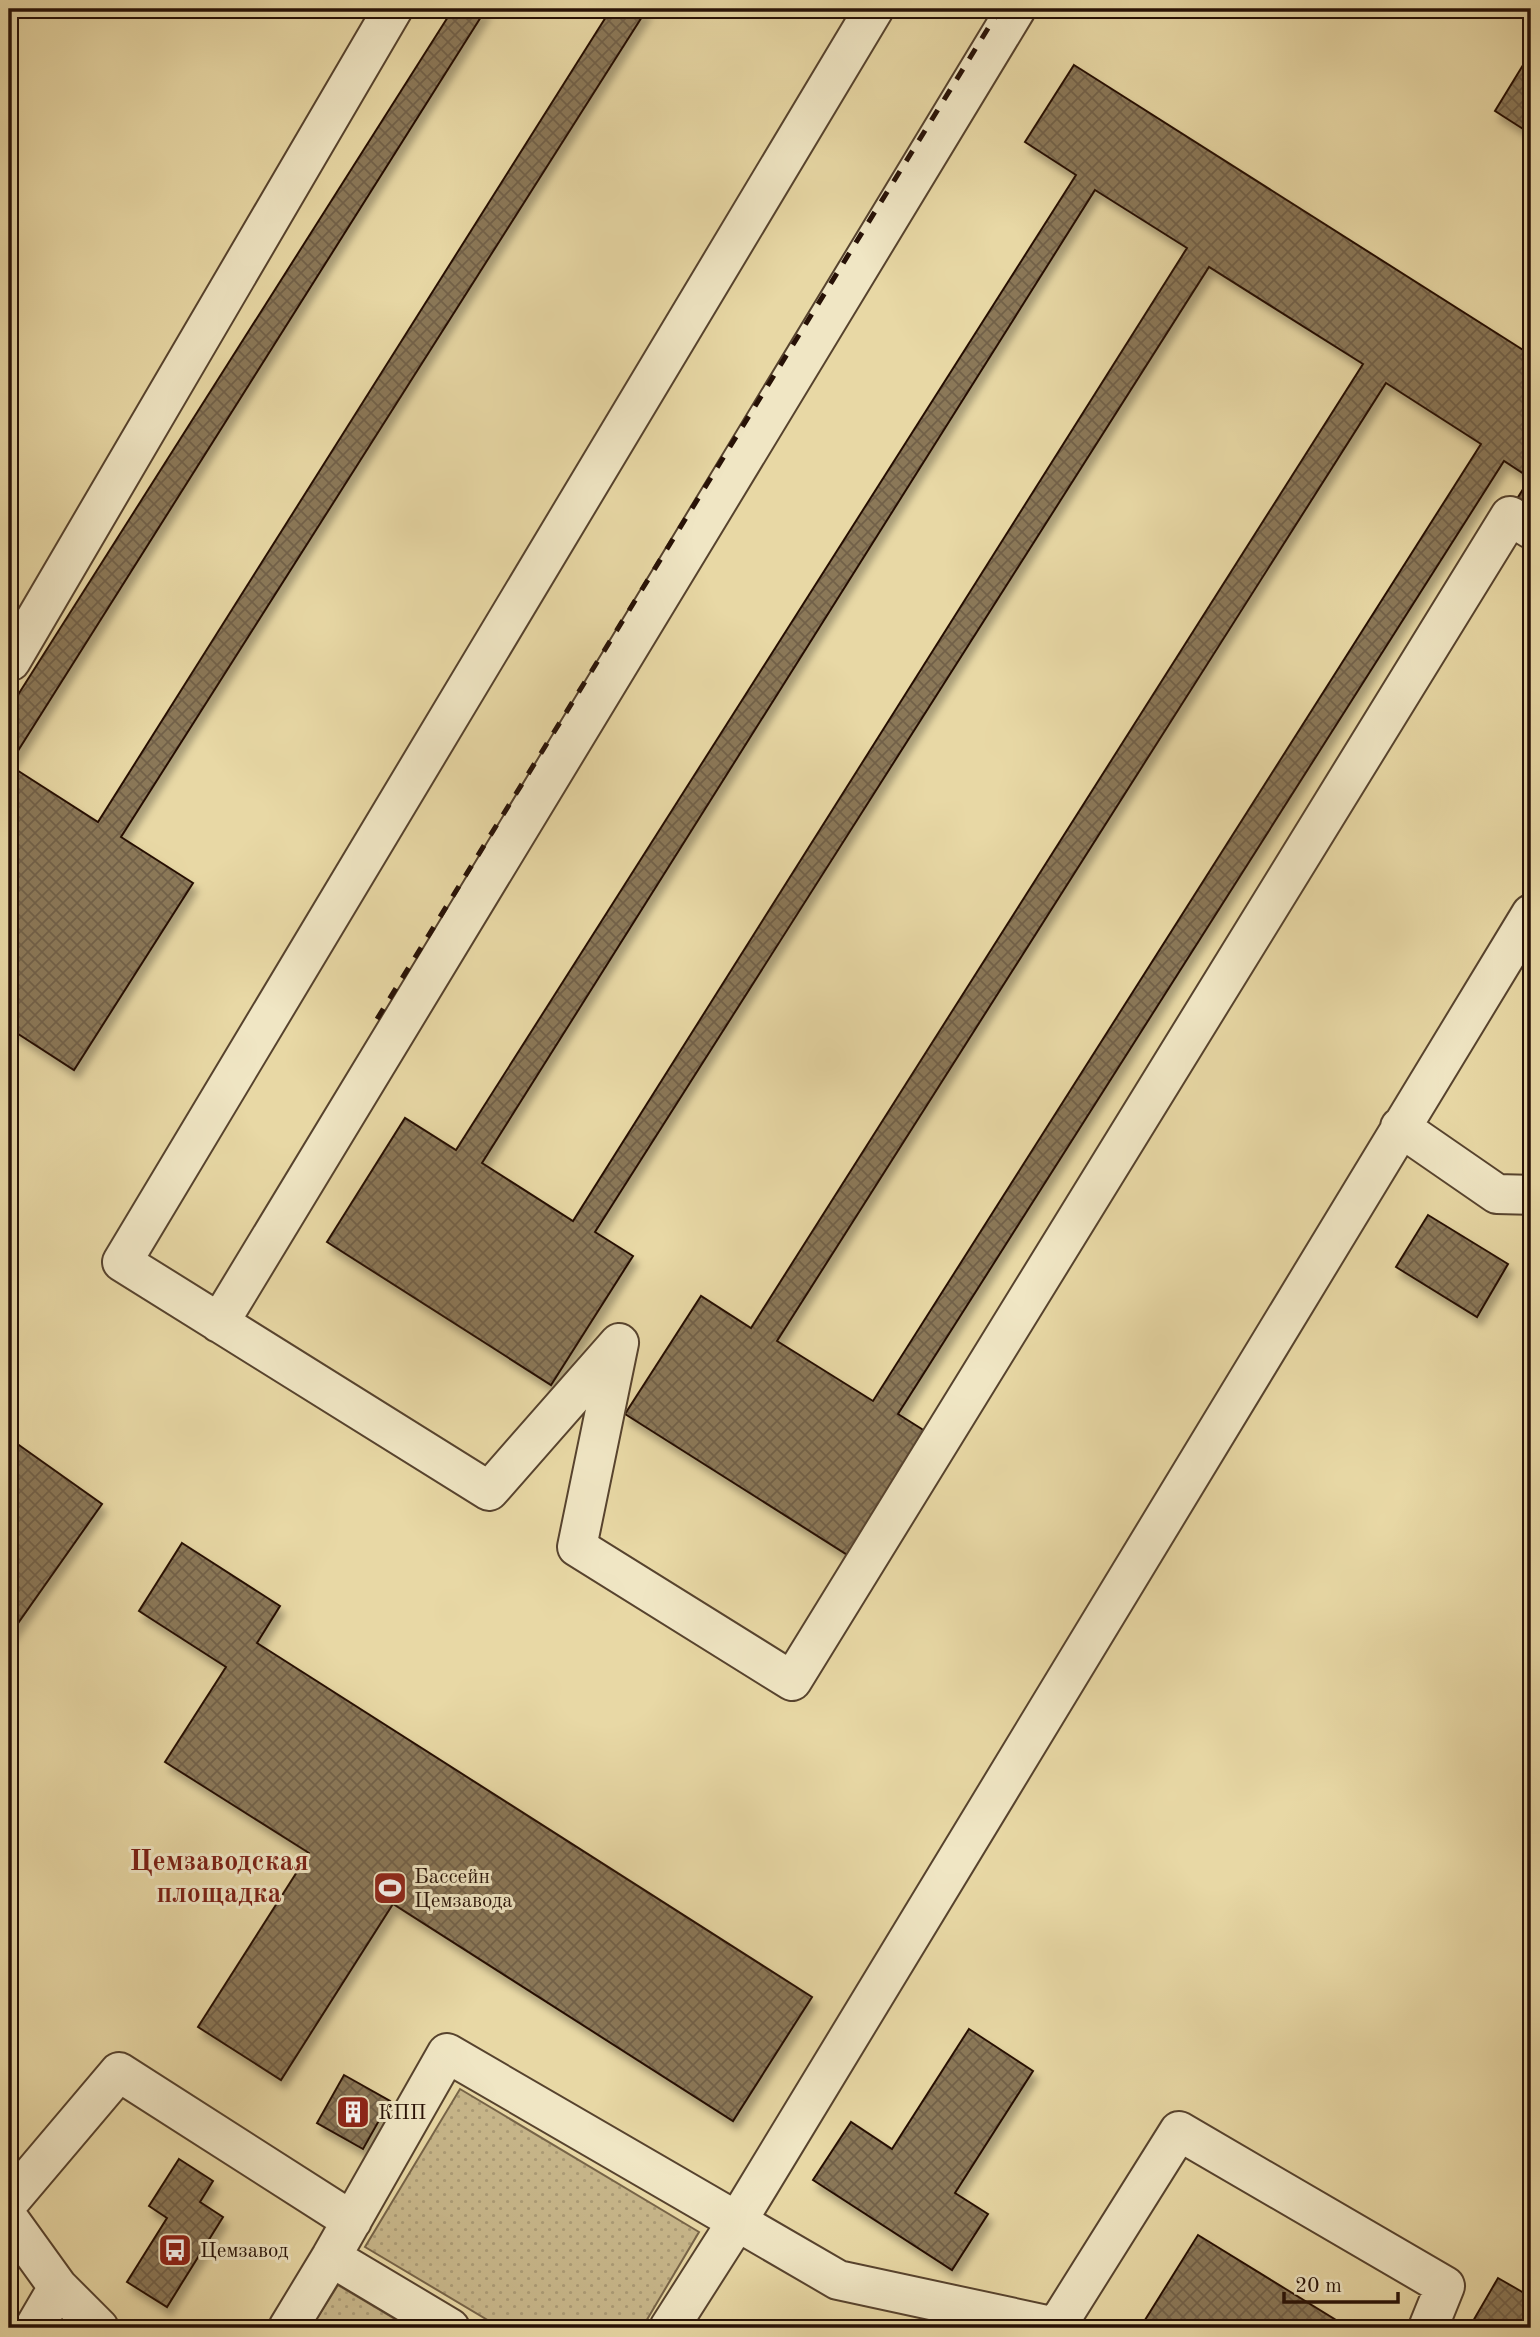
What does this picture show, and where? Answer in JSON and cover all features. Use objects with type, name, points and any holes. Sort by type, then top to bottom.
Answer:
[{"type":"street","points":[[9,661],[393,9]]},
{"type":"street","points":[[874,9],[122,1262],[489,1491],[619,1343],[577,1547],[792,1681],[1510,516],[1531,529]]},
{"type":"street","points":[[219,1323],[1016,9]]},
{"type":"street","points":[[669,2328],[736,2223],[1531,914]]},
{"type":"street","points":[[1400,1127],[1497,1194],[1531,1195]]},
{"type":"street","points":[[288,2328],[331,2258],[447,2053],[838,2280],[1056,2327],[1179,2131],[1445,2286],[1428,2328]]},
{"type":"street","points":[[9,2202],[119,2071],[352,2221]]},
{"type":"street","points":[[9,2219],[58,2287],[99,2328]]},
{"type":"street","points":[[331,2258],[450,2328]]},
{"type":"street","points":[[34,2328],[58,2287]]},
{"type":"shaded area","points":[[460,2089],[699,2232],[642,2328],[501,2328],[365,2247]]},
{"type":"shaded area","points":[[338,2285],[410,2328],[311,2328]]},
{"type":"building","points":[[453,9],[486,9],[9,765],[9,709]]},
{"type":"building","points":[[611,9],[647,9],[121,837],[193,883],[74,1070],[9,1028],[9,765],[98,822]]},
{"type":"building","points":[[1531,52],[1531,134],[1495,111]]},
{"type":"building","points":[[1074,65],[1531,355],[1531,513],[1515,502],[1530,478],[1504,461],[898,1414],[936,1438],[857,1561],[625,1414],[701,1296],[751,1328],[1363,364],[1209,267],[595,1232],[633,1256],[551,1385],[327,1242],[405,1118],[456,1150],[1076,175],[1025,142]],"holes":[[[1095,190],[1187,248],[573,1221],[482,1163]],[[1386,383],[1481,444],[873,1401],[777,1341]]]},
{"type":"building","points":[[1428,1215],[1508,1264],[1477,1317],[1396,1267]]},
{"type":"building","points":[[9,1438],[102,1504],[9,1636]]},
{"type":"building","points":[[182,1543],[280,1606],[257,1643],[812,1997],[733,2121],[393,1904],[281,2080],[198,2027],[309,1853],[165,1762],[226,1667],[139,1611]]},
{"type":"building","points":[[969,2029],[1033,2071],[955,2193],[988,2214],[952,2270],[813,2180],[851,2122],[892,2149]]},
{"type":"building","name":"КПП","points":[[344,2075],[390,2101],[363,2149],[317,2123]]},
{"type":"building","name":"Цемзавод","points":[[179,2159],[213,2181],[200,2202],[223,2217],[167,2307],[127,2282],[167,2218],[149,2206]]},
{"type":"building","points":[[1198,2235],[1349,2328],[1140,2328]]},
{"type":"building","points":[[1498,2278],[1531,2297],[1531,2328],[1469,2328]]},
{"type":"railway","points":[[377,1019],[1000,9]]},
{"type":"place","name":"Бассейн Цемзавода","points":[[390,1888]]},
{"type":"place","name":"КПП","points":[[353,2112]]},
{"type":"place","name":"Цемзавод","points":[[175,2250]]},
{"type":"district","name":"Цемзаводская площадка","points":[[219,1876]]}]
